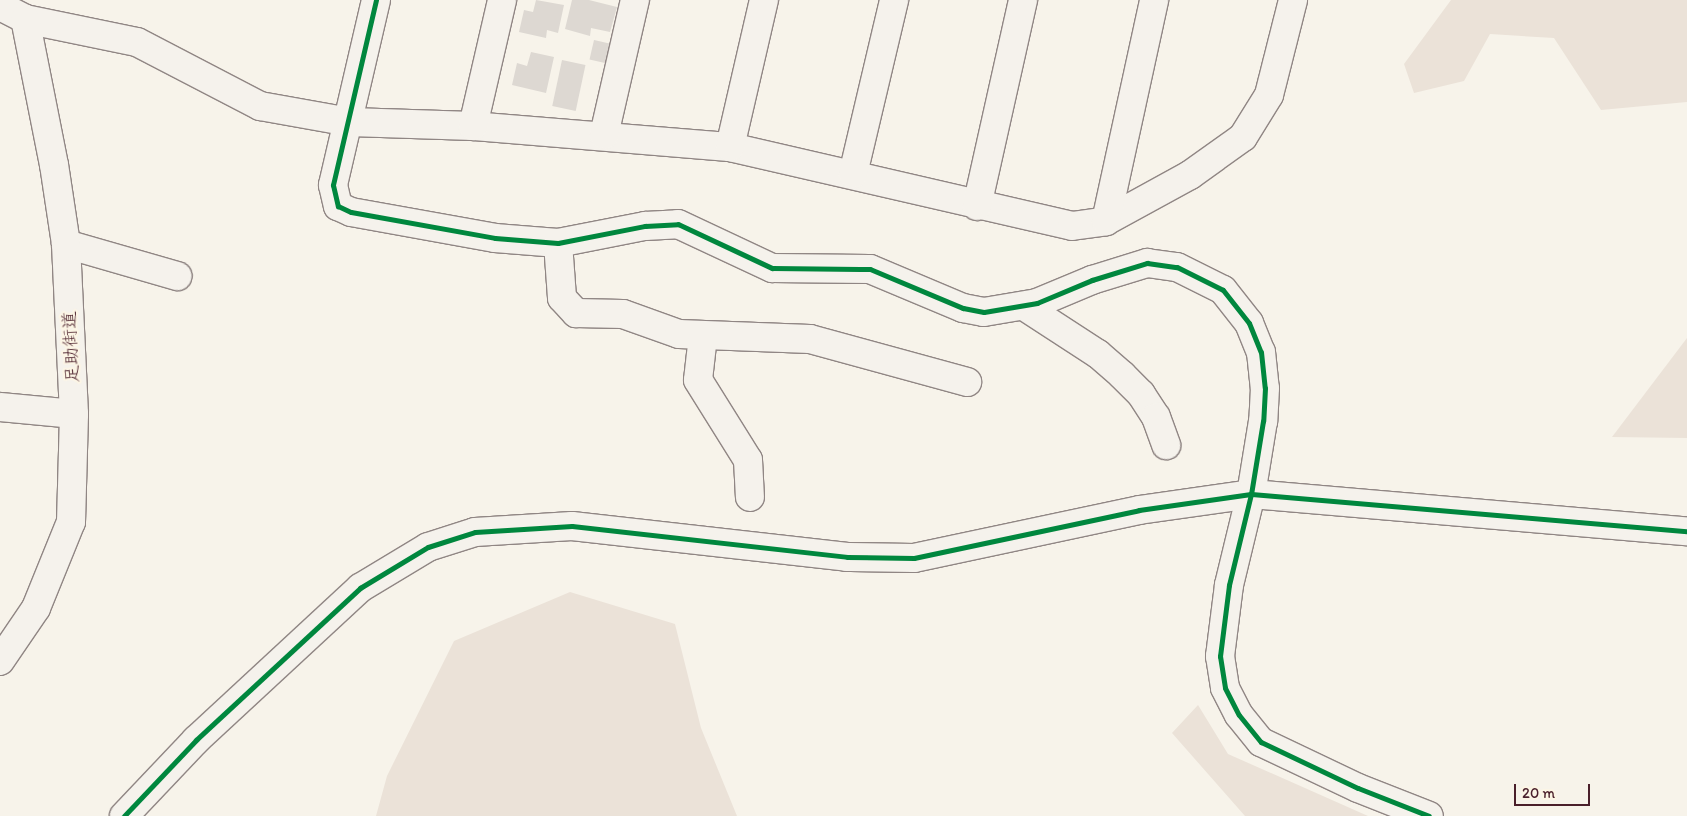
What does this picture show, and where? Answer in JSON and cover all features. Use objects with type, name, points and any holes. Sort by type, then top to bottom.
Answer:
[{"type":"street","points":[[376,0],[350,122],[333,185],[338,206],[372,219],[496,238],[558,243],[645,226],[678,224],[772,268],[847,266],[870,269],[963,308],[984,312],[1024,306],[1092,280],[1147,264],[1177,267],[1223,290],[1242,312],[1261,352],[1265,388],[1263,421],[1251,494],[1229,585],[1220,656],[1225,688],[1239,715],[1262,742],[1350,784],[1429,816]]},
{"type":"street","points":[[473,126],[502,0]]},
{"type":"street","points":[[604,135],[635,0]]},
{"type":"street","points":[[730,147],[764,0]]},
{"type":"street","points":[[852,174],[894,0]]},
{"type":"street","points":[[977,206],[1023,0]]},
{"type":"street","points":[[1106,221],[1154,0]]},
{"type":"street","points":[[0,6],[25,19],[137,42],[260,106],[350,122],[473,126],[604,135],[730,147],[852,174],[977,206],[1072,226],[1106,221],[1190,175],[1244,138],[1269,95],[1293,0]]},
{"type":"street","name":"足助街道","points":[[0,661],[36,608],[71,522],[74,414],[66,244],[54,165],[25,19]]},
{"type":"street","points":[[558,243],[562,298],[576,313],[624,314],[679,334],[810,339],[967,382]]},
{"type":"street","points":[[66,244],[177,276]]},
{"type":"street","points":[[1024,306],[1098,354],[1122,375],[1141,394],[1156,417],[1166,444]]},
{"type":"street","points":[[703,336],[698,380],[748,460],[750,497]]},
{"type":"street","points":[[0,407],[74,414]]},
{"type":"street","points":[[124,816],[196,740],[360,588],[428,547],[475,532],[572,526],[847,556],[914,558],[1139,510],[1251,494],[1687,531]]},
{"type":"shaded area","points":[[1451,0],[1687,0],[1687,102],[1601,110],[1554,38],[1490,34],[1464,81],[1414,93],[1404,64]]},
{"type":"shaded area","points":[[1687,338],[1687,438],[1612,437]]},
{"type":"shaded area","points":[[570,592],[675,624],[701,728],[737,816],[376,816],[387,776],[454,641]]},
{"type":"shaded area","points":[[1198,705],[1228,754],[1368,816],[1245,816],[1172,733]]},
{"type":"building","points":[[536,0],[564,5],[558,33],[547,30],[546,38],[519,32],[524,10],[533,12]]},
{"type":"building","points":[[572,0],[589,0],[617,7],[610,32],[591,28],[590,36],[565,29]]},
{"type":"building","points":[[594,40],[611,44],[606,63],[590,59]]},
{"type":"building","points":[[531,52],[554,57],[546,93],[512,85],[517,63],[527,66]]},
{"type":"building","points":[[562,60],[585,65],[576,111],[552,106]]},
{"type":"cycle path","points":[[376,0],[333,185],[338,206],[351,212],[495,238],[558,243],[645,226],[678,224],[772,268],[870,269],[963,308],[984,312],[1037,303],[1092,280],[1147,263],[1177,267],[1223,290],[1249,323],[1261,352],[1265,388],[1263,421],[1251,494],[1229,585],[1220,656],[1225,688],[1239,715],[1261,742],[1358,788],[1429,816]]},
{"type":"cycle path","points":[[124,816],[196,740],[360,588],[428,547],[475,532],[572,526],[847,557],[914,558],[1139,510],[1251,494],[1687,531]]}]
